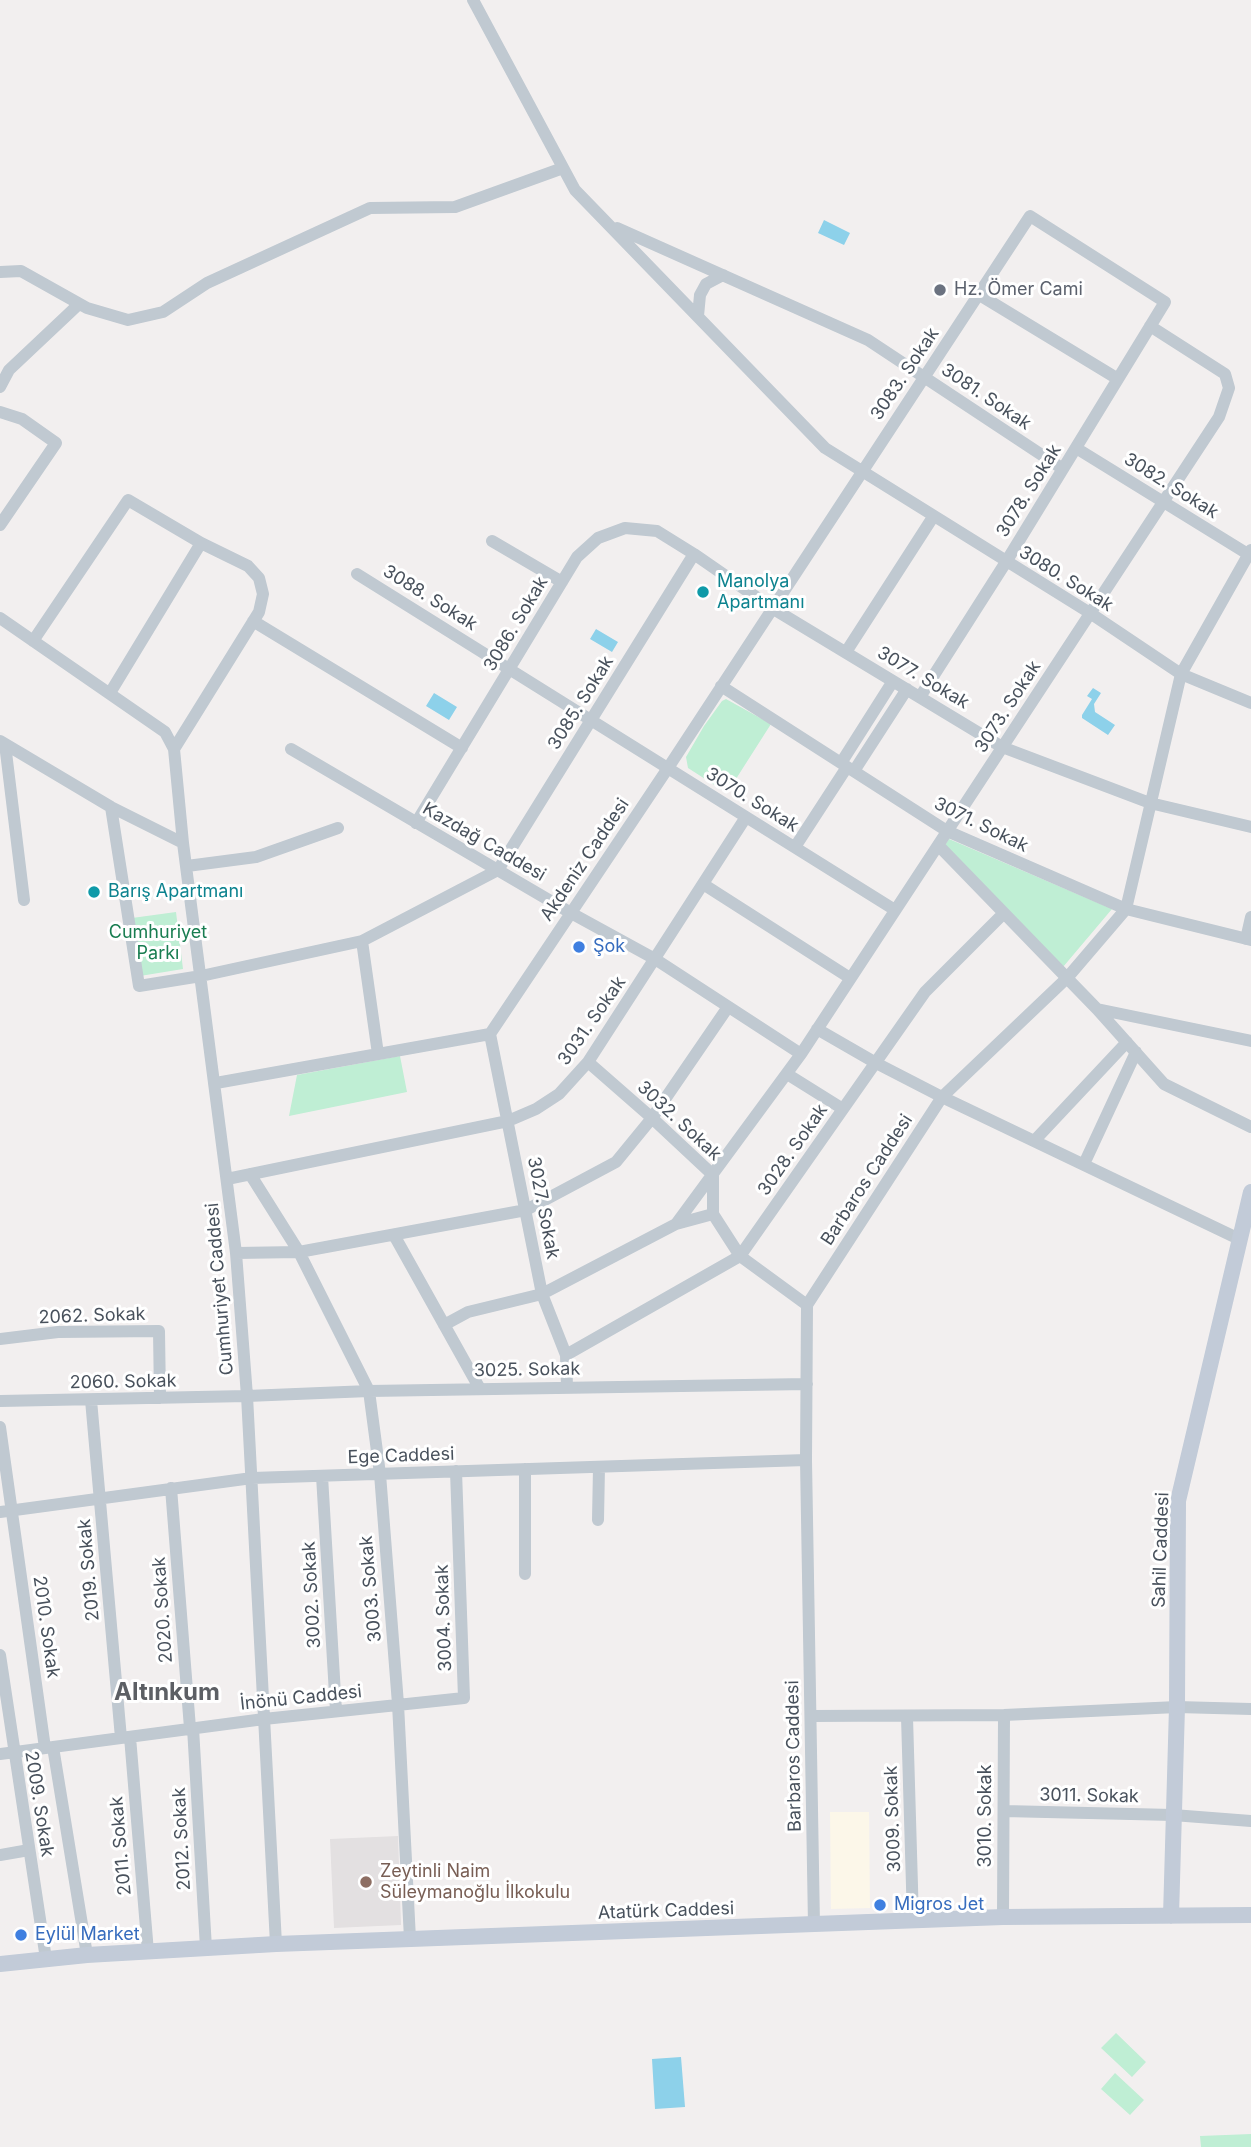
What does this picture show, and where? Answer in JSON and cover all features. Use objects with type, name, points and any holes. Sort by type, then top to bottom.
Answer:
[{"type":"main road","name":"Sahil Caddesi","points":[[1171,1916],[1177,1707],[1178,1501],[1251,1192]]},
{"type":"main road","name":"Atatürk Caddesi","points":[[0,1964],[87,1955],[275,1944],[1003,1917],[1251,1915]]},
{"type":"street","name":"3080. Sokak","points":[[473,0],[575,190],[825,448],[1090,613],[1181,674],[1251,704]]},
{"type":"street","points":[[0,272],[21,271],[87,309],[128,320],[163,312],[207,283],[370,208],[455,207],[564,168]]},
{"type":"street","name":"3083. Sokak","points":[[860,472],[1030,216],[1165,302]]},
{"type":"street","name":"3081. Sokak","points":[[610,225],[867,340],[1063,469]]},
{"type":"street","points":[[698,316],[700,295],[706,284],[723,275]]},
{"type":"street","points":[[978,294],[1118,379]]},
{"type":"street","name":"3078. Sokak","points":[[920,697],[1165,302]]},
{"type":"street","points":[[0,387],[9,370],[79,304]]},
{"type":"street","name":"3073. Sokak","points":[[676,1224],[817,1029],[1219,417],[1230,388],[1225,374],[1150,326]]},
{"type":"street","points":[[0,412],[22,419],[56,443],[0,525]]},
{"type":"street","name":"3082. Sokak","points":[[1076,447],[1250,553]]},
{"type":"street","name":"Akdeniz Caddesi","points":[[490,1034],[668,768],[860,472]]},
{"type":"street","points":[[33,640],[128,499],[201,543],[248,566],[259,578],[263,594],[258,612],[174,749]]},
{"type":"street","points":[[846,652],[933,517]]},
{"type":"street","name":"3086. Sokak","points":[[416,823],[577,557],[598,538],[625,528],[657,531],[694,554]]},
{"type":"street","points":[[492,541],[562,582]]},
{"type":"street","points":[[110,693],[201,543]]},
{"type":"street","name":"Barbaros Caddesi","points":[[814,1925],[806,1460],[807,1305],[942,1097],[1067,978],[1125,909],[1181,674],[1250,553]]},
{"type":"street","name":"3077. Sokak","points":[[694,554],[772,608],[1002,747],[1150,803],[1251,827]]},
{"type":"street","name":"3085. Sokak","points":[[498,870],[694,554]]},
{"type":"street","name":"3088. Sokak","points":[[357,574],[591,719]]},
{"type":"street","points":[[0,618],[165,732],[174,749]]},
{"type":"street","points":[[253,621],[461,748]]},
{"type":"street","points":[[848,767],[893,681]]},
{"type":"street","name":"3071. Sokak","points":[[721,686],[947,831],[1125,909],[1249,940]]},
{"type":"street","points":[[795,847],[848,767],[907,689]]},
{"type":"street","name":"3070. Sokak","points":[[591,719],[895,910]]},
{"type":"street","points":[[2,743],[111,807],[183,843]]},
{"type":"street","points":[[2,743],[24,900]]},
{"type":"street","name":"Cumhuriyet Caddesi","points":[[174,749],[183,843],[236,1253],[252,1478],[275,1944]]},
{"type":"street","name":"Kazdağ Caddesi","points":[[291,750],[655,959],[800,1054]]},
{"type":"street","points":[[111,807],[139,986],[201,976],[362,942],[498,870]]},
{"type":"street","name":"3031. Sokak","points":[[227,1179],[508,1121],[536,1109],[559,1094],[588,1062],[746,817]]},
{"type":"street","points":[[187,866],[256,857],[338,828]]},
{"type":"street","points":[[938,845],[1097,1009],[1164,1084],[1251,1127]]},
{"type":"street","points":[[704,884],[850,978]]},
{"type":"street","name":"3028. Sokak","points":[[566,1355],[740,1256],[925,992],[1004,913]]},
{"type":"street","points":[[1249,940],[1251,918]]},
{"type":"street","points":[[362,942],[379,1054]]},
{"type":"street","points":[[236,1253],[299,1252],[526,1210],[616,1162],[652,1118],[728,1007]]},
{"type":"street","points":[[1097,1009],[1251,1041]]},
{"type":"street","points":[[817,1029],[942,1097],[1239,1238]]},
{"type":"street","points":[[216,1083],[490,1034]]},
{"type":"street","name":"3027. Sokak","points":[[490,1034],[542,1294],[566,1355],[567,1387]]},
{"type":"street","points":[[1035,1140],[1131,1047]]},
{"type":"street","points":[[1084,1164],[1131,1047]]},
{"type":"street","name":"3032. Sokak","points":[[588,1062],[713,1175],[713,1214]]},
{"type":"street","points":[[786,1074],[843,1109]]},
{"type":"street","name":"3003. Sokak","points":[[250,1174],[299,1252],[369,1391],[380,1474],[398,1704],[410,1939]]},
{"type":"street","points":[[444,1325],[468,1312],[542,1294],[676,1224],[713,1214],[740,1256],[807,1305]]},
{"type":"street","points":[[394,1235],[480,1389]]},
{"type":"street","name":"2062. Sokak","points":[[0,1339],[58,1332],[159,1331],[160,1398]]},
{"type":"street","name":"3025. Sokak","points":[[247,1396],[369,1391],[807,1384]]},
{"type":"street","name":"2060. Sokak","points":[[0,1401],[247,1396]]},
{"type":"street","name":"2019. Sokak","points":[[92,1400],[125,1737]]},
{"type":"street","name":"2010. Sokak","points":[[0,1427],[6,1512],[87,1955]]},
{"type":"street","name":"Ege Caddesi","points":[[6,1512],[252,1478],[806,1460]]},
{"type":"street","points":[[598,1520],[599,1466]]},
{"type":"street","points":[[525,1469],[525,1574]]},
{"type":"street","name":"3004. Sokak","points":[[398,1704],[464,1698],[456,1471]]},
{"type":"street","name":"3002. Sokak","points":[[322,1476],[336,1711]]},
{"type":"street","name":"2020. Sokak","points":[[172,1488],[192,1728]]},
{"type":"street","name":"2009. Sokak","points":[[0,1655],[7,1753],[29,1850],[46,1959]]},
{"type":"street","name":"İnönü Caddesi","points":[[7,1753],[398,1704]]},
{"type":"street","points":[[811,1716],[1004,1715],[1177,1707],[1251,1709]]},
{"type":"street","name":"3010. Sokak","points":[[1003,1917],[1004,1715]]},
{"type":"street","name":"3009. Sokak","points":[[907,1717],[913,1920]]},
{"type":"street","name":"2012. Sokak","points":[[192,1728],[206,1948]]},
{"type":"street","name":"2011. Sokak","points":[[125,1737],[148,1952]]},
{"type":"street","name":"3011. Sokak","points":[[1004,1811],[1173,1815],[1251,1821]]},
{"type":"street","points":[[0,1855],[29,1850]]},
{"type":"shaded area","points":[[830,1812],[869,1812],[870,1908],[831,1909]]},
{"type":"shaded area","name":"Zeytinli Naim Süleymanoğlu İlkokulu","points":[[398,1836],[401,1925],[334,1928],[330,1839]]},
{"type":"green space","points":[[726,699],[771,724],[727,793],[688,768],[686,757],[704,726]]},
{"type":"green space","points":[[949,839],[1112,909],[1063,967],[943,848]]},
{"type":"green space","name":"Cumhuriyet Parkı","points":[[176,912],[183,969],[140,976],[132,918]]},
{"type":"green space","points":[[400,1056],[407,1092],[289,1116],[297,1075]]},
{"type":"green space","points":[[1116,2033],[1146,2062],[1132,2077],[1101,2048]]},
{"type":"green space","points":[[1115,2073],[1144,2100],[1130,2115],[1101,2089]]},
{"type":"green space","points":[[1251,2134],[1251,2147],[1201,2147],[1200,2136]]},
{"type":"water","points":[[824,220],[850,233],[844,245],[818,233]]},
{"type":"water","points":[[596,629],[618,642],[612,652],[590,639]]},
{"type":"water","points":[[1093,688],[1101,693],[1094,704],[1095,712],[1115,725],[1108,735],[1082,718],[1092,699],[1087,696]]},
{"type":"water","points":[[434,693],[457,707],[449,720],[426,706]]},
{"type":"water","points":[[681,2057],[685,2107],[655,2109],[652,2059]]},
{"type":"place","name":"Hz. Ömer Cami","points":[[940,290]]},
{"type":"place","name":"Manolya Apartmanı","points":[[703,592]]},
{"type":"place","name":"Barış Apartmanı","points":[[94,892]]},
{"type":"place","name":"Şok","points":[[579,947]]},
{"type":"place","name":"Zeytinli Naim Süleymanoğlu İlkokulu","points":[[366,1882]]},
{"type":"place","name":"Migros Jet","points":[[880,1905]]},
{"type":"place","name":"Eylül Market","points":[[21,1935]]},
{"type":"district","name":"Altınkum","points":[[167,1693]]}]
